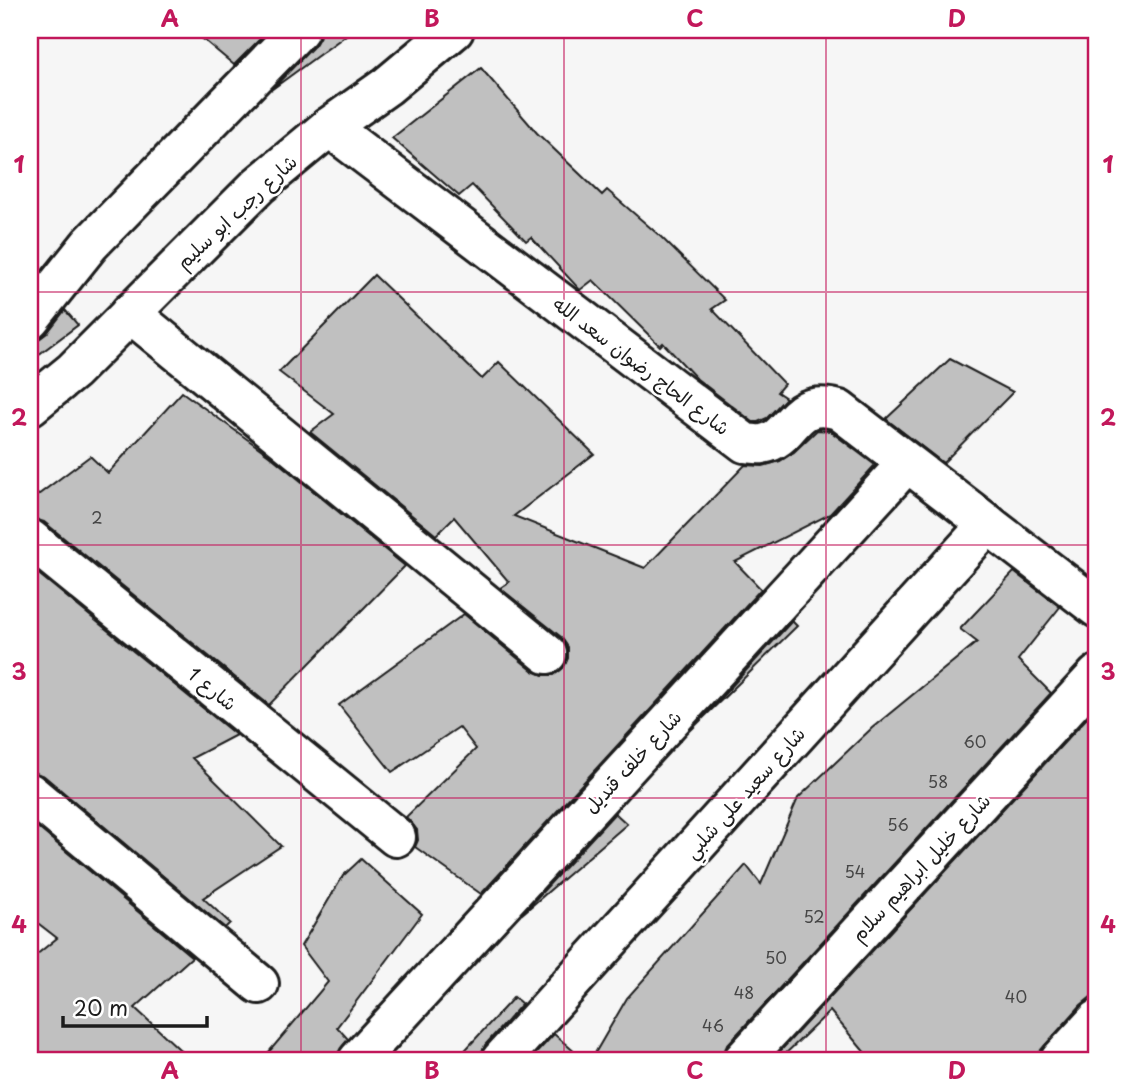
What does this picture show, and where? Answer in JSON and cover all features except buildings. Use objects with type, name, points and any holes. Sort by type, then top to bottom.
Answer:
[{"type":"street","points":[[30,319],[90,244],[299,30]]},
{"type":"street","name":"شارع رجب ابو سليم","points":[[30,406],[72,371],[260,185],[329,127],[387,86],[454,30]]},
{"type":"street","name":"شارع الحاج رضوان سعد الله","points":[[329,127],[745,443],[762,444],[776,438],[798,415],[810,408],[825,406],[839,410],[1097,608]]},
{"type":"street","points":[[130,313],[547,653]]},
{"type":"street","name":"شارع خلف قنديل","points":[[358,1060],[907,463]]},
{"type":"street","name":"شارع سعيد على شلبي","points":[[501,1060],[988,524]]},
{"type":"street","name":"شارع 1","points":[[30,539],[396,837]]},
{"type":"street","name":"شارع خليل ابراهيم سلام","points":[[743,1060],[1097,675]]},
{"type":"street","points":[[30,793],[259,984]]},
{"type":"street","points":[[1060,1060],[1097,1020]]}]
